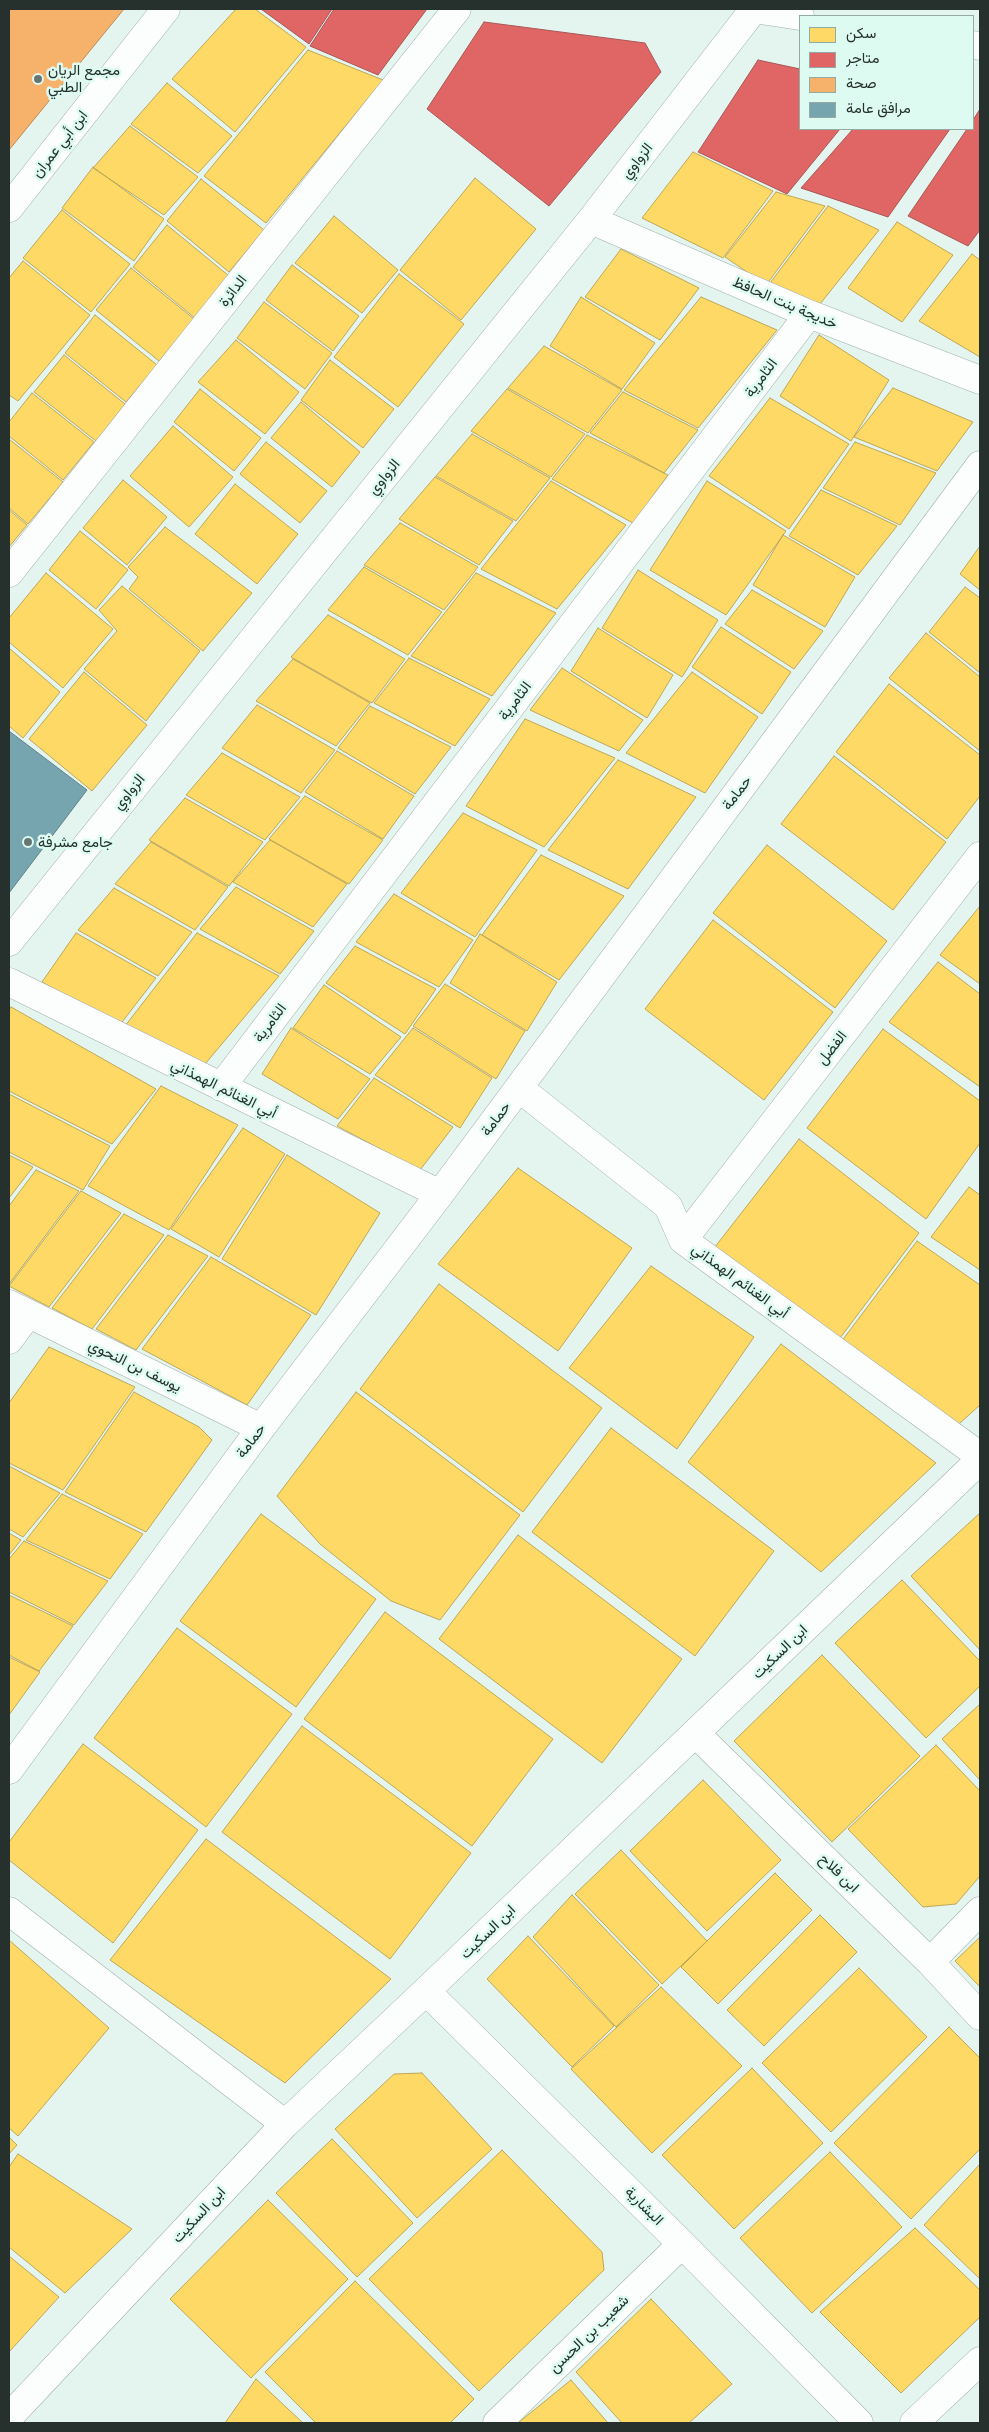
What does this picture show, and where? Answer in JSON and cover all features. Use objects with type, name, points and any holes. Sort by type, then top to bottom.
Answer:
[{"type":"street","name":"ابن أبي عمران","points":[[9,208],[166,9]]},
{"type":"street","name":"الدائرة","points":[[9,573],[457,9]]},
{"type":"street","points":[[754,9],[799,16]]},
{"type":"street","name":"الزواوي","points":[[9,942],[592,220],[754,9]]},
{"type":"street","name":"خديجة بنت الحافظ","points":[[592,220],[809,314],[980,380]]},
{"type":"street","name":"الثامرية","points":[[221,1087],[809,314]]},
{"type":"street","name":"حمامة","points":[[9,1770],[261,1428],[519,1088],[980,465]]},
{"type":"street","name":"الفضل","points":[[683,1240],[980,856]]},
{"type":"street","name":"أبي الغنائم الهمذاني","points":[[9,982],[440,1194]]},
{"type":"street","name":"أبي الغنائم الهمذاني","points":[[519,1088],[668,1206],[683,1240],[980,1456]]},
{"type":"street","points":[[9,1340],[18,1309]]},
{"type":"street","name":"يوسف بن النحوي","points":[[18,1309],[261,1428]]},
{"type":"street","name":"ابن السكيت","points":[[9,2416],[285,2124],[980,1460]]},
{"type":"street","name":"ابن فلاح","points":[[695,1733],[930,1962],[980,2016]]},
{"type":"street","points":[[9,1911],[285,2124]]},
{"type":"street","points":[[930,1962],[980,1911]]},
{"type":"street","name":"البشارية","points":[[426,1991],[682,2244],[859,2423]]},
{"type":"street","name":"شعيب بن الحسن","points":[[497,2423],[682,2244]]},
{"type":"street","points":[[914,2423],[980,2361]]},
{"type":"building: سكن","points":[[236,9],[255,9],[306,47],[235,132],[172,79]]},
{"type":"building: سكن","points":[[308,50],[383,80],[266,223],[204,176]]},
{"type":"building: سكن","points":[[167,83],[232,136],[198,173],[131,124]]},
{"type":"building: سكن","points":[[130,126],[198,177],[164,215],[93,168]]},
{"type":"building: سكن","points":[[693,152],[773,191],[723,258],[642,218]]},
{"type":"building: سكن","points":[[93,167],[164,219],[134,261],[62,208]]},
{"type":"building: سكن","points":[[475,178],[536,229],[461,320],[400,270]]},
{"type":"building: سكن","points":[[201,179],[264,230],[229,272],[167,221]]},
{"type":"building: سكن","points":[[776,192],[825,206],[766,285],[725,257]]},
{"type":"building: سكن","points":[[828,206],[879,230],[816,309],[770,283]]},
{"type":"building: سكن","points":[[62,210],[130,264],[91,312],[23,258]]},
{"type":"building: سكن","points":[[334,216],[398,270],[362,313],[295,263]]},
{"type":"building: سكن","points":[[897,222],[953,255],[902,322],[848,288]]},
{"type":"building: سكن","points":[[167,225],[229,276],[195,318],[133,267]]},
{"type":"building: سكن","points":[[621,249],[699,288],[660,340],[585,297]]},
{"type":"building: سكن","points":[[972,254],[980,260],[980,357],[919,321]]},
{"type":"building: سكن","points":[[23,261],[90,315],[18,401],[9,395],[9,278]]},
{"type":"building: سكن","points":[[292,265],[359,316],[333,351],[266,300]]},
{"type":"building: سكن","points":[[131,268],[194,319],[159,361],[96,310]]},
{"type":"building: سكن","points":[[399,274],[464,324],[398,407],[334,357]]},
{"type":"building: سكن","points":[[581,297],[655,343],[622,389],[550,346]]},
{"type":"building: سكن","points":[[701,297],[777,330],[698,428],[624,390]]},
{"type":"building: سكن","points":[[264,302],[332,353],[305,389],[237,338]]},
{"type":"building: سكن","points":[[95,315],[157,365],[126,402],[65,353]]},
{"type":"building: سكن","points":[[819,335],[889,380],[851,441],[780,396]]},
{"type":"building: سكن","points":[[236,340],[299,392],[265,434],[198,382]]},
{"type":"building: سكن","points":[[544,346],[622,390],[588,433],[508,388]]},
{"type":"building: سكن","points":[[64,355],[125,404],[96,441],[34,392]]},
{"type":"building: سكن","points":[[330,360],[394,409],[363,448],[301,400]]},
{"type":"building: سكن","points":[[893,388],[973,422],[937,471],[854,437]]},
{"type":"building: سكن","points":[[200,389],[261,438],[234,471],[174,422]]},
{"type":"building: سكن","points":[[507,389],[585,434],[551,477],[471,431]]},
{"type":"building: سكن","points":[[623,392],[698,430],[664,473],[590,433]]},
{"type":"building: سكن","points":[[32,393],[94,442],[63,480],[9,436],[9,422]]},
{"type":"building: سكن","points":[[770,398],[849,444],[789,529],[709,476]]},
{"type":"building: سكن","points":[[301,402],[360,452],[332,487],[271,438]]},
{"type":"building: سكن","points":[[173,426],[233,477],[189,527],[130,476]]},
{"type":"building: سكن","points":[[472,434],[550,478],[516,521],[436,476]]},
{"type":"building: سكن","points":[[587,435],[668,475],[633,523],[552,479]]},
{"type":"building: سكن","points":[[9,439],[63,482],[28,524],[9,508]]},
{"type":"building: سكن","points":[[266,442],[327,491],[300,523],[240,474]]},
{"type":"building: سكن","points":[[855,442],[936,473],[900,525],[823,488]]},
{"type":"building: سكن","points":[[435,477],[513,521],[479,565],[399,519]]},
{"type":"building: سكن","points":[[123,480],[167,517],[127,565],[83,528]]},
{"type":"building: سكن","points":[[551,481],[626,525],[557,609],[481,569]]},
{"type":"building: سكن","points":[[707,481],[786,531],[726,615],[650,570]]},
{"type":"building: سكن","points":[[235,484],[298,534],[257,584],[195,534]]},
{"type":"building: سكن","points":[[821,490],[897,526],[858,575],[789,536]]},
{"type":"building: سكن","points":[[9,510],[27,525],[9,547]]},
{"type":"building: سكن","points":[[400,523],[478,567],[444,610],[364,565]]},
{"type":"building: سكن","points":[[165,527],[252,593],[203,651],[129,589],[138,577],[128,567]]},
{"type":"building: سكن","points":[[80,531],[128,570],[96,609],[49,570]]},
{"type":"building: سكن","points":[[783,535],[855,577],[825,627],[753,585]]},
{"type":"building: سكن","points":[[980,546],[980,590],[960,574]]},
{"type":"building: سكن","points":[[364,567],[442,612],[408,655],[328,610]]},
{"type":"building: سكن","points":[[638,570],[718,620],[682,677],[602,628]]},
{"type":"building: سكن","points":[[46,573],[113,629],[63,688],[9,642],[9,618]]},
{"type":"building: سكن","points":[[476,573],[556,613],[492,696],[411,656]]},
{"type":"building: سكن","points":[[122,586],[200,651],[146,721],[84,669],[117,631],[99,610]]},
{"type":"building: سكن","points":[[965,587],[980,598],[980,673],[929,632]]},
{"type":"building: سكن","points":[[752,590],[823,631],[794,669],[725,624]]},
{"type":"building: سكن","points":[[328,615],[405,659],[372,703],[291,657]]},
{"type":"building: سكن","points":[[721,627],[791,672],[762,714],[692,667]]},
{"type":"building: سكن","points":[[598,628],[673,675],[647,718],[571,671]]},
{"type":"building: سكن","points":[[926,633],[980,677],[980,751],[889,678]]},
{"type":"building: سكن","points":[[9,648],[60,692],[23,738],[9,726]]},
{"type":"building: سكن","points":[[409,658],[490,699],[455,746],[374,703]]},
{"type":"building: سكن","points":[[293,659],[370,703],[336,746],[256,701]]},
{"type":"building: سكن","points":[[562,668],[643,720],[619,751],[530,710]]},
{"type":"building: سكن","points":[[84,672],[147,725],[92,791],[29,739]]},
{"type":"building: سكن","points":[[692,672],[758,717],[705,793],[626,753]]},
{"type":"building: سكن","points":[[889,684],[980,755],[980,796],[947,839],[836,752]]},
{"type":"building: سكن","points":[[257,705],[335,750],[301,793],[222,748]]},
{"type":"building: سكن","points":[[370,706],[451,747],[415,794],[338,748]]},
{"type":"building: سكن","points":[[525,719],[615,758],[544,847],[466,806]]},
{"type":"building: سكن","points":[[337,751],[414,796],[383,839],[305,792]]},
{"type":"building: سكن","points":[[222,753],[300,797],[265,840],[186,795]]},
{"type":"building: سكن","points":[[834,756],[946,842],[893,910],[781,824]]},
{"type":"building: سكن","points":[[618,760],[696,797],[628,889],[548,850]]},
{"type":"building: سكن","points":[[305,796],[383,840],[349,884],[269,839]]},
{"type":"building: سكن","points":[[185,798],[263,842],[229,886],[149,840]]},
{"type":"building: سكن","points":[[463,813],[537,850],[475,937],[401,893]]},
{"type":"building: سكن","points":[[270,840],[347,884],[313,927],[233,882]]},
{"type":"building: سكن","points":[[151,842],[228,887],[195,930],[115,884]]},
{"type":"building: سكن","points":[[767,845],[887,941],[835,1008],[713,913]]},
{"type":"building: سكن","points":[[541,855],[624,896],[559,980],[482,935]]},
{"type":"building: سكن","points":[[236,887],[314,931],[280,974],[200,929]]},
{"type":"building: سكن","points":[[114,888],[192,932],[158,976],[78,930]]},
{"type":"building: سكن","points":[[394,894],[473,940],[439,987],[356,942]]},
{"type":"building: سكن","points":[[980,906],[980,984],[940,955]]},
{"type":"building: سكن","points":[[713,920],[833,1012],[764,1100],[645,1009]]},
{"type":"building: سكن","points":[[76,933],[156,978],[119,1026],[42,982]]},
{"type":"building: سكن","points":[[197,933],[279,976],[205,1064],[125,1026]]},
{"type":"building: سكن","points":[[480,934],[557,982],[527,1031],[450,983]]},
{"type":"building: سكن","points":[[355,946],[436,989],[405,1034],[326,983]]},
{"type":"building: سكن","points":[[938,962],[980,994],[980,1087],[889,1022]]},
{"type":"building: سكن","points":[[445,984],[525,1031],[496,1079],[413,1026]]},
{"type":"building: سكن","points":[[324,985],[401,1037],[370,1074],[293,1028]]},
{"type":"building: سكن","points":[[11,1007],[156,1089],[112,1144],[9,1091],[9,1010]]},
{"type":"building: سكن","points":[[291,1028],[370,1079],[338,1119],[262,1074]]},
{"type":"building: سكن","points":[[413,1028],[492,1078],[460,1128],[375,1075]]},
{"type":"building: سكن","points":[[883,1029],[980,1101],[980,1143],[926,1219],[807,1128]]},
{"type":"building: سكن","points":[[374,1078],[453,1127],[420,1170],[337,1126]]},
{"type":"building: سكن","points":[[161,1086],[238,1125],[169,1230],[88,1186]]},
{"type":"building: سكن","points":[[9,1094],[110,1146],[83,1190],[9,1152]]},
{"type":"building: سكن","points":[[243,1128],[285,1154],[219,1257],[171,1229]]},
{"type":"building: سكن","points":[[799,1139],[919,1233],[834,1346],[711,1252]]},
{"type":"building: سكن","points":[[9,1155],[33,1167],[9,1198]]},
{"type":"building: سكن","points":[[287,1155],[380,1213],[316,1315],[222,1259]]},
{"type":"building: سكن","points":[[518,1168],[632,1248],[558,1351],[438,1264]]},
{"type":"building: سكن","points":[[36,1170],[79,1191],[9,1284],[9,1206]]},
{"type":"building: سكن","points":[[969,1187],[980,1195],[980,1270],[931,1237]]},
{"type":"building: سكن","points":[[81,1191],[121,1213],[49,1307],[9,1286]]},
{"type":"building: سكن","points":[[124,1214],[164,1235],[92,1329],[52,1308]]},
{"type":"building: سكن","points":[[168,1235],[208,1256],[136,1350],[96,1329]]},
{"type":"building: سكن","points":[[917,1241],[980,1285],[980,1405],[950,1432],[838,1346]]},
{"type":"building: سكن","points":[[211,1257],[311,1315],[247,1405],[142,1349]]},
{"type":"building: سكن","points":[[651,1266],[754,1337],[677,1449],[569,1368]]},
{"type":"building: سكن","points":[[439,1284],[602,1408],[523,1512],[360,1389]]},
{"type":"building: سكن","points":[[781,1344],[936,1463],[821,1572],[688,1462]]},
{"type":"building: سكن","points":[[49,1347],[135,1387],[63,1490],[9,1463],[9,1403]]},
{"type":"building: سكن","points":[[134,1392],[199,1427],[212,1440],[146,1532],[65,1492]]},
{"type":"building: سكن","points":[[356,1392],[520,1515],[440,1620],[391,1601],[320,1544],[277,1496]]},
{"type":"building: سكن","points":[[611,1428],[774,1551],[695,1656],[532,1532]]},
{"type":"building: سكن","points":[[9,1466],[60,1493],[23,1537],[9,1529]]},
{"type":"building: سكن","points":[[62,1494],[143,1534],[110,1579],[26,1540]]},
{"type":"building: سكن","points":[[980,1513],[980,1650],[911,1576]]},
{"type":"building: سكن","points":[[261,1514],[376,1599],[296,1707],[180,1621]]},
{"type":"building: سكن","points":[[9,1533],[21,1540],[9,1555]]},
{"type":"building: سكن","points":[[518,1535],[682,1659],[602,1763],[439,1639]]},
{"type":"building: سكن","points":[[24,1541],[108,1581],[74,1625],[9,1592],[9,1559]]},
{"type":"building: سكن","points":[[902,1580],[980,1661],[980,1686],[926,1738],[835,1643]]},
{"type":"building: سكن","points":[[9,1595],[73,1626],[39,1671],[9,1655]]},
{"type":"building: سكن","points":[[385,1612],[553,1739],[472,1846],[304,1719]]},
{"type":"building: سكن","points":[[177,1628],[292,1714],[206,1827],[94,1738]]},
{"type":"building: سكن","points":[[822,1655],[920,1756],[832,1842],[734,1741]]},
{"type":"building: سكن","points":[[9,1657],[40,1672],[9,1715]]},
{"type":"building: سكن","points":[[980,1704],[980,1780],[942,1739]]},
{"type":"building: سكن","points":[[302,1726],[471,1853],[390,1959],[222,1832]]},
{"type":"building: سكن","points":[[83,1744],[198,1830],[113,1943],[9,1860],[9,1842]]},
{"type":"building: سكن","points":[[936,1745],[980,1791],[980,1876],[956,1904],[923,1907],[848,1829]]},
{"type":"building: سكن","points":[[703,1780],[781,1860],[707,1931],[630,1851]]},
{"type":"building: سكن","points":[[206,1839],[391,1979],[285,2083],[110,1960]]},
{"type":"building: سكن","points":[[621,1850],[707,1941],[662,1984],[575,1894]]},
{"type":"building: سكن","points":[[775,1873],[812,1910],[718,2004],[681,1967]]},
{"type":"building: سكن","points":[[572,1895],[659,1985],[616,2027],[533,1937]]},
{"type":"building: سكن","points":[[820,1915],[857,1952],[764,2046],[727,2010]]},
{"type":"building: سكن","points":[[528,1936],[614,2026],[572,2067],[487,1979]]},
{"type":"building: سكن","points":[[980,1937],[980,1987],[955,1961]]},
{"type":"building: سكن","points":[[9,1940],[109,2028],[18,2136],[9,2128]]},
{"type":"building: سكن","points":[[859,1968],[927,2037],[831,2132],[762,2063]]},
{"type":"building: سكن","points":[[661,1987],[742,2066],[652,2153],[571,2069]]},
{"type":"building: سكن","points":[[949,2027],[980,2058],[980,2149],[911,2219],[834,2143]]},
{"type":"building: سكن","points":[[752,2068],[823,2143],[734,2229],[662,2155]]},
{"type":"building: سكن","points":[[422,2073],[492,2149],[417,2218],[335,2129],[394,2074]]},
{"type":"building: سكن","points":[[9,2137],[17,2145],[9,2154]]},
{"type":"building: سكن","points":[[332,2139],[413,2223],[357,2277],[276,2193]]},
{"type":"building: سكن","points":[[502,2150],[602,2252],[604,2270],[479,2391],[369,2279]]},
{"type":"building: سكن","points":[[830,2152],[902,2227],[812,2313],[740,2238]]},
{"type":"building: سكن","points":[[18,2154],[132,2229],[65,2293],[9,2247],[9,2167]]},
{"type":"building: سكن","points":[[980,2164],[980,2279],[924,2225]]},
{"type":"building: سكن","points":[[268,2200],[348,2279],[251,2378],[170,2299]]},
{"type":"building: سكن","points":[[915,2228],[980,2290],[980,2317],[901,2393],[820,2312]]},
{"type":"building: سكن","points":[[9,2256],[59,2297],[9,2352]]},
{"type":"building: سكن","points":[[355,2281],[474,2399],[450,2423],[316,2423],[265,2372]]},
{"type":"building: سكن","points":[[651,2299],[732,2384],[689,2423],[622,2423],[576,2372]]},
{"type":"building: سكن","points":[[256,2379],[303,2423],[225,2423]]},
{"type":"building: سكن","points":[[571,2380],[608,2423],[518,2423]]},
{"type":"building: متاجر","points":[[261,9],[332,9],[309,44]]},
{"type":"building: متاجر","points":[[334,9],[427,9],[378,75],[310,46]]},
{"type":"building: متاجر","points":[[484,22],[645,43],[661,72],[549,206],[427,109]]},
{"type":"building: متاجر","points":[[758,60],[799,69],[799,130],[839,130],[787,194],[698,152]]},
{"type":"building: متاجر","points":[[980,109],[980,230],[968,246],[908,216],[966,130],[974,130],[974,118]]},
{"type":"building: متاجر","points":[[852,130],[949,130],[888,217],[801,188]]},
{"type":"building: صحة","name":"مجمع الريان الطبي","points":[[9,9],[124,9],[9,150]]},
{"type":"building: مرافق عامة","name":"جامع مشرفة","points":[[9,731],[87,790],[9,893]]},
{"type":"place","name":"مجمع الريان الطبي","points":[[38,79]]},
{"type":"place","name":"جامع مشرفة","points":[[28,842]]}]
